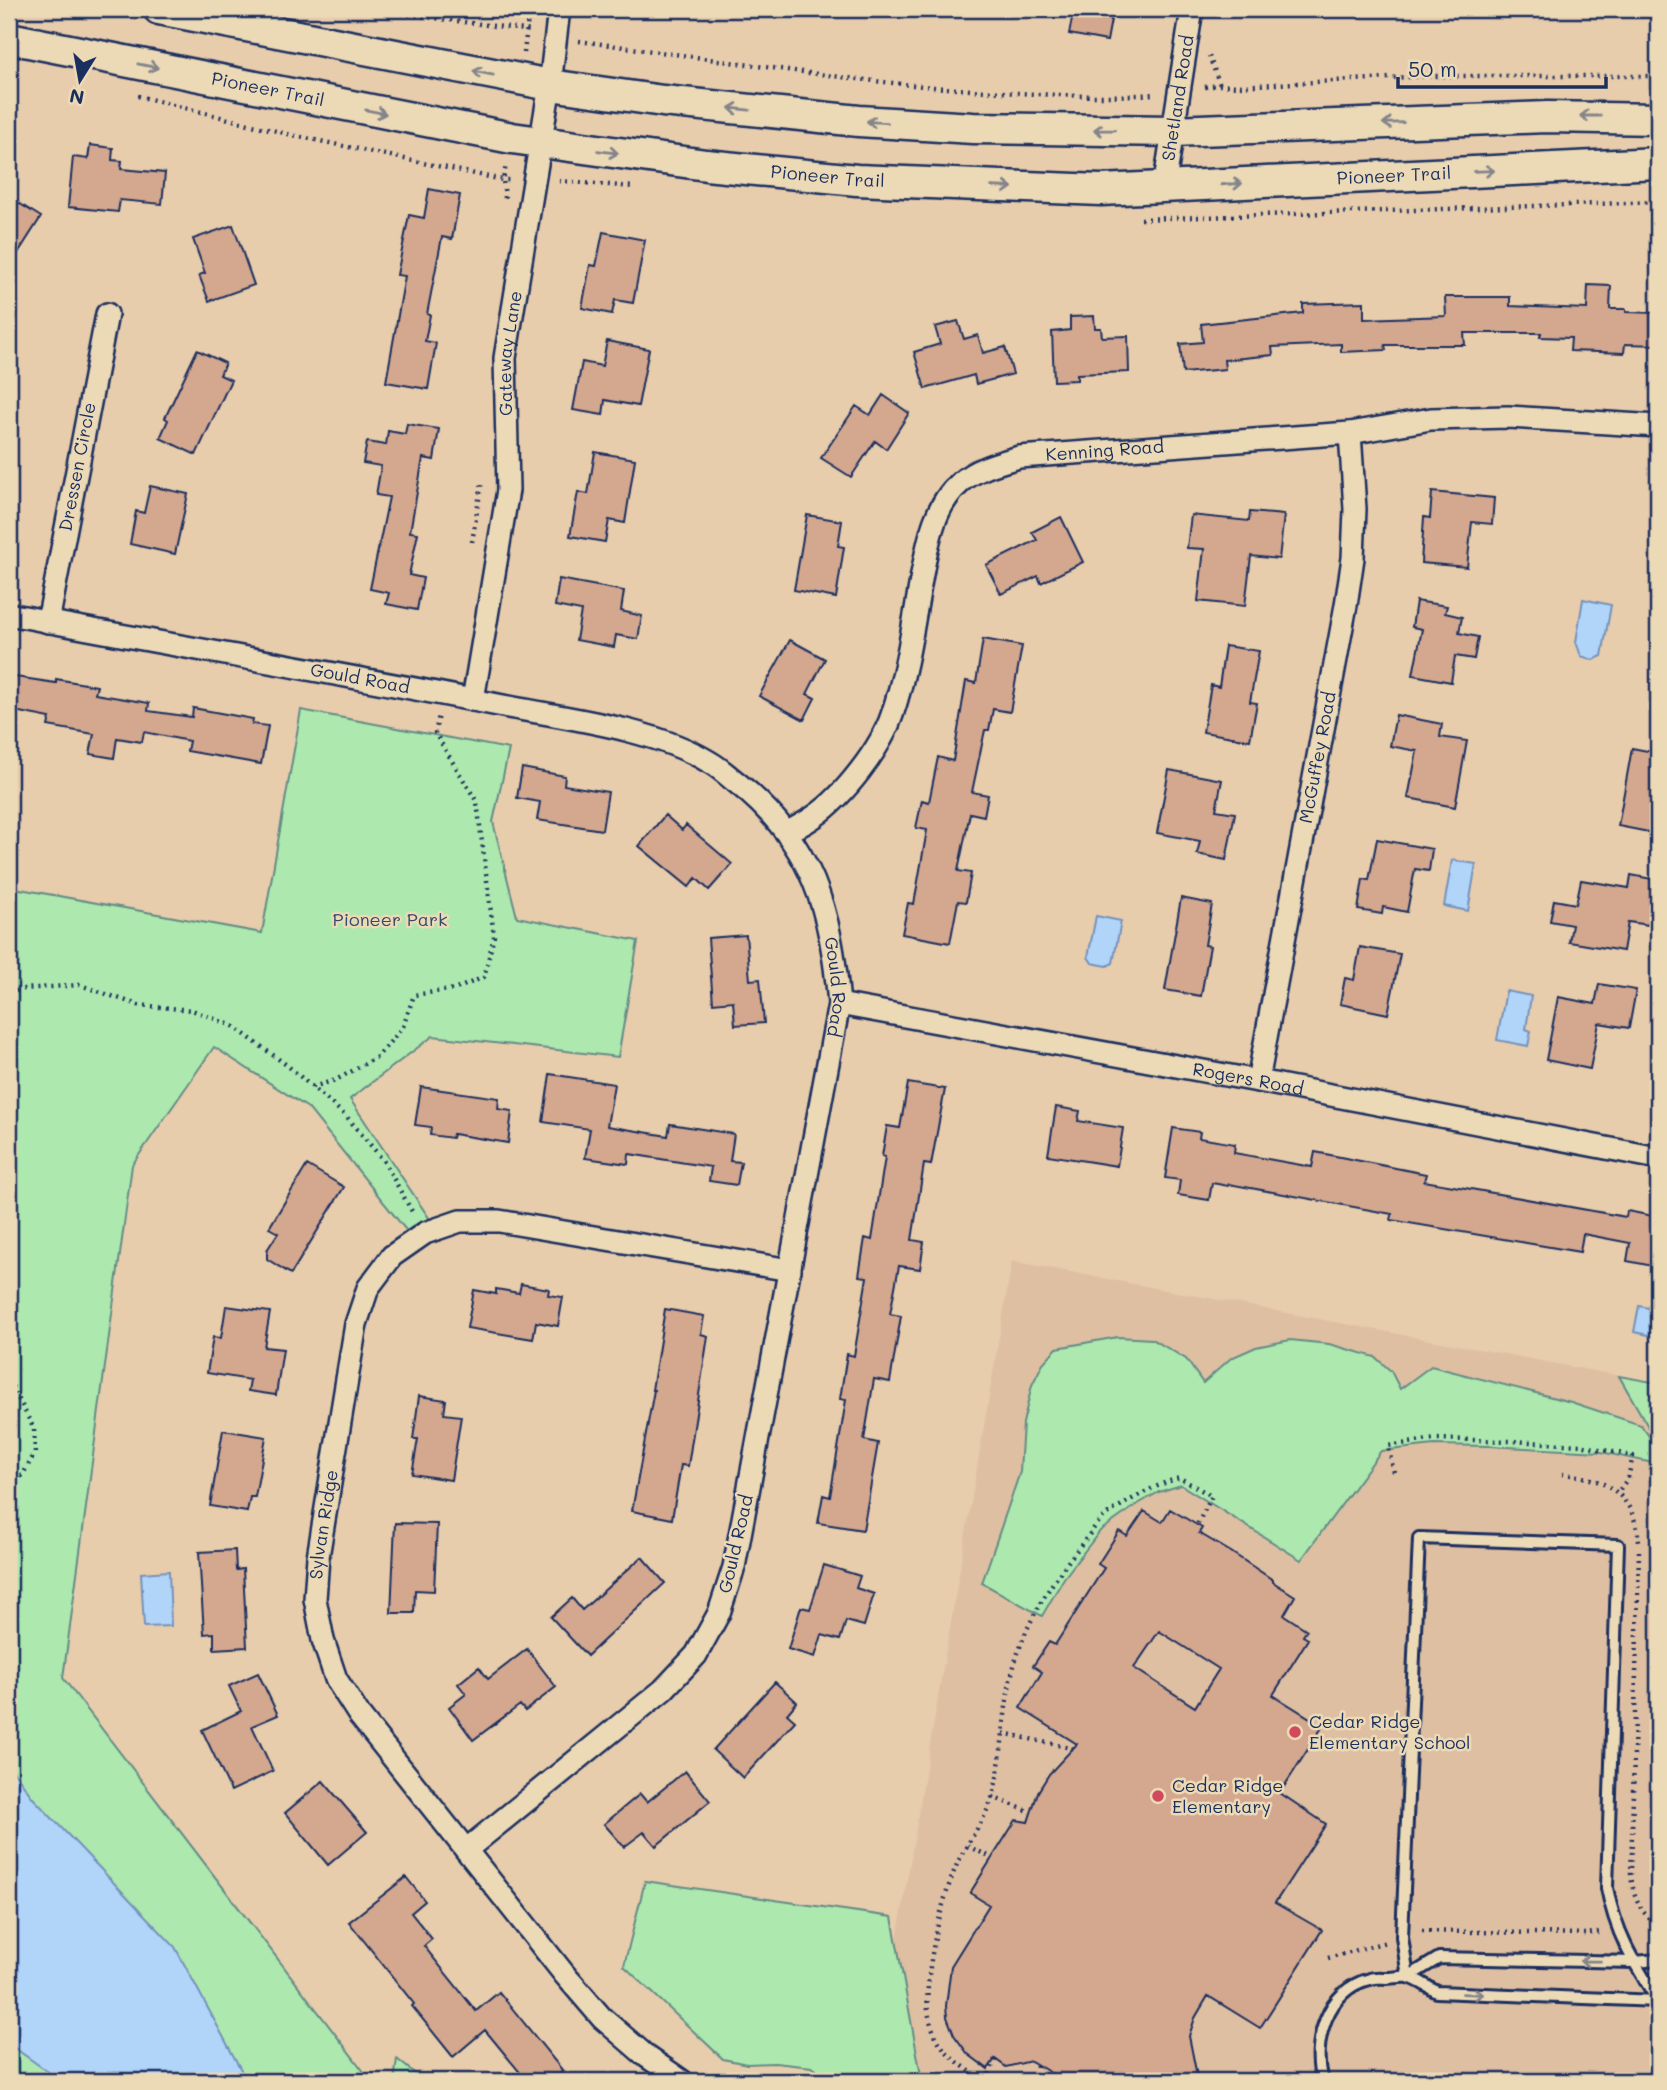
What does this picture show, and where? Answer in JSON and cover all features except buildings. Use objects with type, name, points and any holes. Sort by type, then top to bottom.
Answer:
[{"type":"main road","points":[[159,9],[550,85],[663,101],[859,121],[973,128],[1172,131],[1547,117],[1658,119]]},
{"type":"main road","name":"Pioneer Trail","points":[[9,38],[310,99],[541,142],[706,165],[857,180],[1101,190],[1658,163]]},
{"type":"street","name":"Gateway Lane","points":[[473,700],[508,489],[505,358],[550,85],[559,9]]},
{"type":"street","name":"Shetland Road","points":[[1164,188],[1192,9]]},
{"type":"street","name":"Dressen Circle","points":[[48,622],[107,314]]},
{"type":"street","name":"Kenning Road","points":[[788,832],[816,815],[847,787],[872,753],[892,717],[929,537],[940,507],[961,482],[989,466],[1019,457],[1350,433],[1431,418],[1508,417],[1658,426]]},
{"type":"street","name":"McGuffey Road","points":[[1258,1081],[1350,581],[1355,509],[1350,433]]},
{"type":"street","name":"Gould Road","points":[[9,614],[473,700],[663,740],[710,762],[754,796],[788,832],[807,864],[822,901],[834,954],[839,1004],[734,1567],[719,1613],[696,1655],[663,1690],[466,1850]]},
{"type":"street","name":"Rogers Road","points":[[839,1004],[1658,1158]]},
{"type":"street","name":"Sylvan Ridge","points":[[682,2081],[646,2056],[602,2018],[359,1715],[335,1679],[323,1640],[315,1599],[318,1557],[356,1324],[368,1287],[392,1256],[425,1233],[460,1221],[499,1221],[790,1270]]},
{"type":"lane","points":[[1408,1977],[1402,1937],[1419,1538],[1618,1545],[1607,1888],[1617,1929],[1658,2001]]},
{"type":"lane","points":[[1408,1977],[1439,1958],[1634,1962],[1658,1960]]},
{"type":"lane","points":[[1322,2081],[1318,2067],[1318,2048],[1324,2024],[1333,2005],[1349,1988],[1370,1978],[1408,1977],[1437,1992],[1658,2001]]},
{"type":"path","points":[[368,9],[499,28],[526,29],[555,38],[815,74],[947,89],[1100,97],[1180,92],[1220,85],[1428,76],[1658,76]]},
{"type":"path","points":[[1208,55],[1220,85]]},
{"type":"path","points":[[9,993],[24,989],[80,985],[138,1005],[192,1010],[233,1026],[288,1066],[347,1117],[383,1160],[425,1233]]},
{"type":"path","points":[[9,1380],[34,1429],[35,1453],[22,1476],[9,1476]]},
{"type":"path","points":[[1394,1472],[1388,1446],[1436,1438],[1580,1445],[1633,1455],[1628,1478],[1618,1492]]},
{"type":"path","points":[[980,2081],[952,2058],[933,2034],[929,2013],[929,1974],[949,1882],[979,1828],[992,1797],[1013,1666],[1037,1608],[1103,1517],[1166,1481],[1180,1478],[1212,1496],[1197,1525]]},
{"type":"path","points":[[1003,1733],[1075,1749]]},
{"type":"path","points":[[992,1797],[1031,1812]]},
{"type":"path","points":[[967,1846],[992,1858]]},
{"type":"path","points":[[1328,1958],[1425,1930],[1585,1934],[1640,1926],[1647,1918]]},
{"type":"path","points":[[987,2081],[995,2059]]},
{"type":"path","points":[[1035,2081],[1037,2064]]},
{"type":"shaded area","name":"Cedar Ridge Elementary School","points":[[1012,1261],[1658,1383],[1658,2081],[873,2081]]},
{"type":"green space","name":"Pioneer Park","points":[[301,710],[509,749],[493,822],[517,917],[638,941],[618,1057],[433,1036],[350,1099],[431,1221],[409,1234],[308,1108],[214,1047],[132,1165],[63,1678],[371,2081],[9,2081],[9,887],[262,933]]},
{"type":"green space","points":[[1118,1337],[1152,1339],[1186,1359],[1203,1383],[1231,1358],[1256,1347],[1290,1340],[1329,1344],[1375,1357],[1391,1371],[1400,1389],[1431,1366],[1571,1402],[1641,1425],[1658,1449],[1658,1464],[1601,1452],[1489,1446],[1434,1445],[1381,1451],[1301,1560],[1181,1485],[1159,1492],[1100,1531],[1064,1578],[1042,1616],[982,1583],[1020,1472],[1023,1423],[1032,1385],[1043,1363],[1057,1348]]},
{"type":"green space","points":[[1619,1376],[1658,1383],[1658,1444]]},
{"type":"green space","points":[[645,1881],[892,1917],[922,2081],[831,2081],[812,2067],[775,2063],[747,2064],[723,2059],[624,1966]]},
{"type":"green space","points":[[397,2059],[424,2081],[394,2081]]},
{"type":"water","points":[[1583,599],[1611,605],[1602,656],[1593,660],[1581,656],[1576,642]]},
{"type":"water","points":[[1452,860],[1476,864],[1468,911],[1444,906]]},
{"type":"water","points":[[1096,916],[1121,921],[1113,963],[1107,966],[1092,963],[1088,957]]},
{"type":"water","points":[[1506,991],[1531,996],[1526,1029],[1531,1031],[1528,1046],[1497,1040]]},
{"type":"water","points":[[1639,1306],[1658,1310],[1658,1337],[1634,1332]]},
{"type":"water","points":[[169,1571],[171,1626],[144,1627],[141,1573]]},
{"type":"water","points":[[9,1765],[33,1798],[175,1947],[247,2081],[61,2081],[9,2044]]},
{"type":"place","name":"Cedar Ridge Elementary School","points":[[1295,1732]]},
{"type":"place","name":"Cedar Ridge Elementary","points":[[1158,1796]]}]
